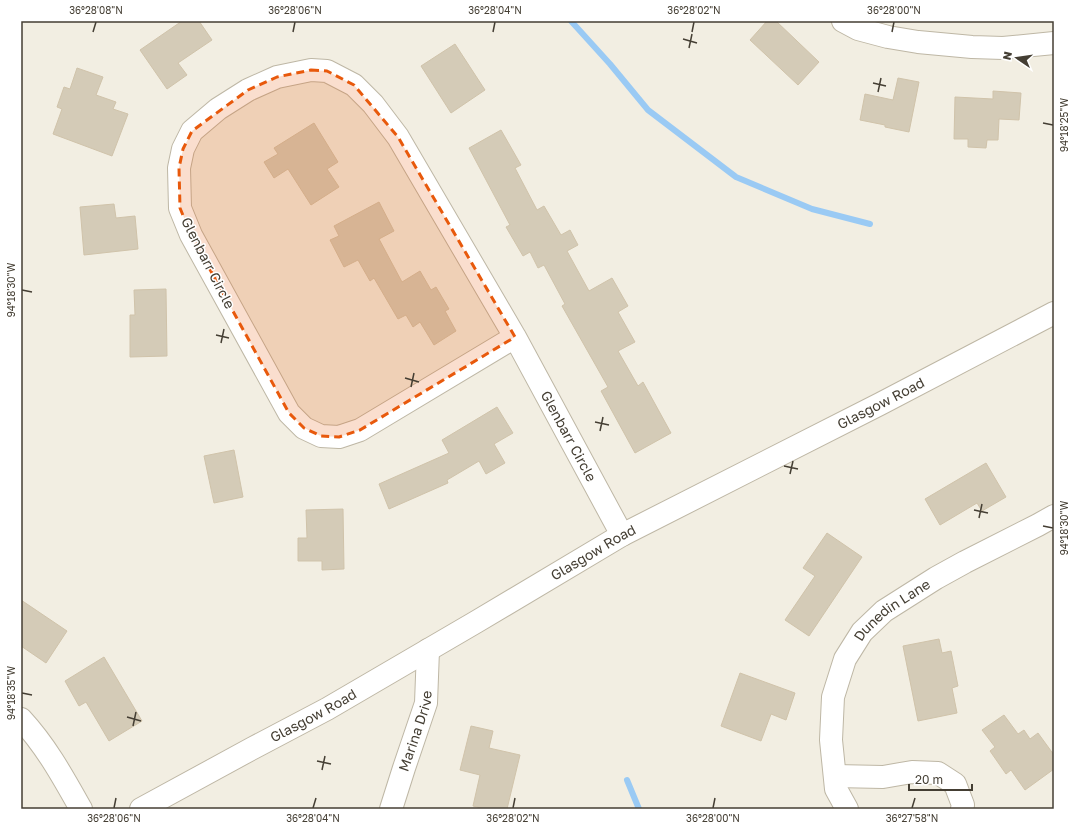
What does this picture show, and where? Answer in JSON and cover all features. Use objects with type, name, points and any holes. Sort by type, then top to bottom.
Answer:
[{"type":"street","points":[[843,21],[858,29],[888,37],[918,42],[980,48],[1003,48],[1054,44]]},
{"type":"street","name":"Glenbarr Circle","points":[[515,337],[360,430],[339,437],[321,436],[304,428],[289,413],[192,235],[180,208],[178,168],[183,149],[192,131],[224,105],[248,90],[277,77],[311,70],[327,71],[354,85],[373,104],[398,137],[515,337],[622,536]]},
{"type":"street","name":"Glasgow Road","points":[[141,809],[327,709],[622,536],[1054,313]]},
{"type":"street","name":"Dunedin Lane","points":[[847,809],[836,789],[831,740],[833,697],[845,659],[862,632],[884,611],[936,578],[1054,516]]},
{"type":"street","name":"Marina Drive","points":[[391,809],[426,703],[428,650]]},
{"type":"street","points":[[21,719],[31,730],[57,766],[81,809]]},
{"type":"street","points":[[835,776],[883,777],[912,772],[938,773],[955,784],[963,804],[962,809]]},
{"type":"highlighted area","points":[[311,70],[327,71],[354,85],[398,137],[515,337],[360,430],[339,437],[321,436],[304,428],[289,413],[191,235],[180,208],[179,168],[183,149],[192,131],[248,90],[277,77]]},
{"type":"building","points":[[182,21],[199,21],[212,40],[178,63],[187,75],[167,89],[140,50]]},
{"type":"building","points":[[767,21],[776,21],[819,62],[798,85],[750,40]]},
{"type":"building","points":[[455,44],[485,90],[451,113],[421,66]]},
{"type":"building","points":[[77,68],[103,77],[96,95],[116,102],[113,109],[128,114],[112,156],[53,134],[62,109],[57,107],[64,87],[70,89]]},
{"type":"building","points":[[898,78],[919,82],[909,132],[860,120],[865,94],[893,100]]},
{"type":"building","points":[[993,91],[1021,93],[1019,120],[999,119],[998,140],[987,140],[986,148],[968,147],[968,139],[954,139],[955,97],[993,99]]},
{"type":"building","points":[[314,123],[338,162],[327,169],[339,187],[311,205],[288,169],[274,178],[264,162],[278,154],[274,148]]},
{"type":"building","points":[[501,130],[521,165],[515,168],[537,210],[544,206],[561,235],[570,230],[578,245],[567,251],[589,291],[612,278],[628,306],[618,312],[635,342],[618,351],[638,386],[643,382],[671,433],[635,453],[601,391],[608,387],[562,306],[565,304],[544,265],[538,268],[530,252],[523,256],[506,227],[510,225],[469,148]]},
{"type":"building","points":[[379,202],[394,231],[379,239],[402,282],[420,271],[431,290],[436,287],[449,309],[445,311],[456,331],[434,345],[420,322],[413,327],[406,315],[398,319],[374,278],[370,281],[358,260],[344,267],[330,240],[339,236],[334,226]]},
{"type":"building","points":[[114,204],[116,218],[135,216],[138,249],[84,255],[80,207]]},
{"type":"building","points":[[166,289],[167,356],[130,357],[130,315],[135,315],[134,290]]},
{"type":"building","points":[[497,407],[513,433],[494,444],[505,463],[486,474],[479,461],[447,480],[448,483],[389,509],[379,484],[449,453],[442,440]]},
{"type":"building","points":[[234,450],[243,497],[214,503],[204,456]]},
{"type":"building","points":[[986,463],[1006,497],[982,511],[977,503],[940,525],[925,499]]},
{"type":"building","points":[[343,509],[344,569],[322,570],[322,561],[298,561],[298,538],[307,538],[306,510]]},
{"type":"building","points":[[827,533],[862,557],[809,636],[785,620],[815,576],[803,568]]},
{"type":"building","points":[[21,600],[67,631],[46,663],[21,646]]},
{"type":"building","points":[[939,639],[942,653],[951,651],[958,686],[952,688],[957,713],[918,721],[903,646]]},
{"type":"building","points":[[104,657],[142,721],[109,741],[86,702],[79,706],[65,681]]},
{"type":"building","points":[[740,673],[795,693],[786,720],[771,714],[761,741],[721,726]]},
{"type":"building","points":[[1004,715],[1018,734],[1024,730],[1030,739],[1038,733],[1054,755],[1054,769],[1025,790],[1011,770],[1006,774],[990,751],[995,747],[982,730]]},
{"type":"building","points":[[471,726],[493,731],[489,748],[520,755],[507,809],[485,809],[473,806],[480,775],[460,770]]},
{"type":"waterway","points":[[571,21],[610,64],[648,110],[736,177],[812,209],[870,224]]},
{"type":"waterway","points":[[627,780],[639,809]]}]
